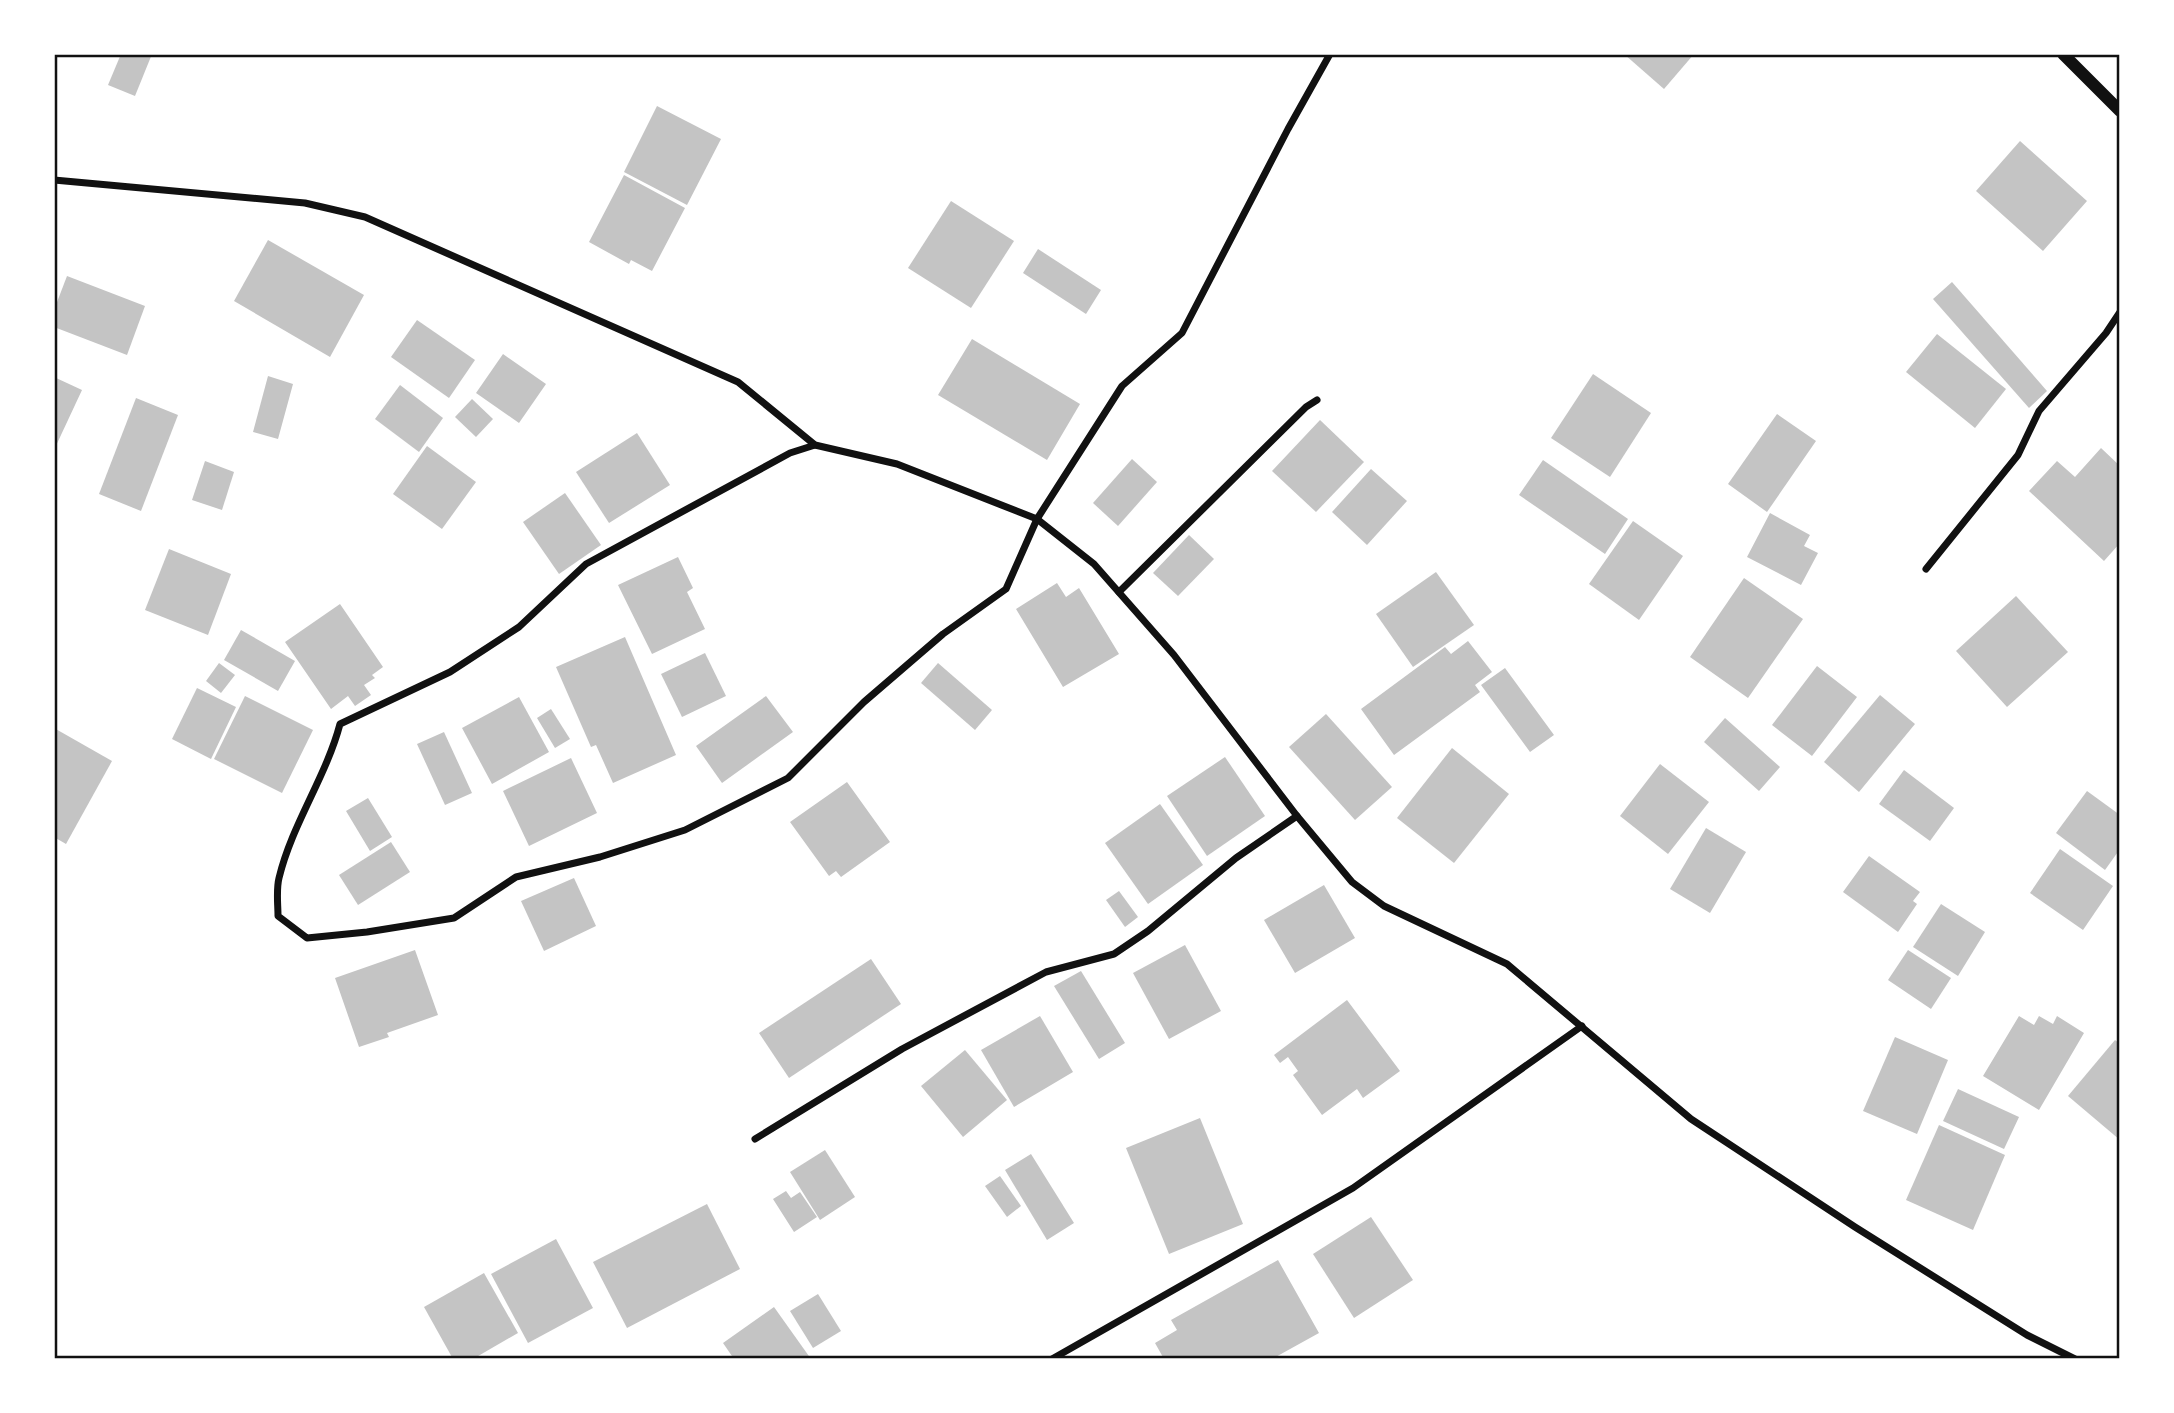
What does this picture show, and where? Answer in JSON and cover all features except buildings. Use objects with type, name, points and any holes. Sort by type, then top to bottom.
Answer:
[{"type":"street","points":[[816,444],[790,453],[586,564],[519,627],[450,673],[340,724],[334,746],[298,824],[278,880],[278,916],[307,938],[367,932],[454,918],[516,877],[600,858],[685,830],[788,778],[864,702],[943,635],[1006,589],[1037,519],[1122,386],[1182,332],[1330,54]]},
{"type":"street","points":[[2063,54],[2120,111]]},
{"type":"street","points":[[54,180],[305,202],[365,218],[738,382],[816,444],[897,464],[1037,519],[1094,564],[1174,655],[1297,816],[1352,882],[1384,906],[1507,964],[1691,1119],[1855,1227],[2027,1335],[2075,1359]]},
{"type":"street","points":[[1926,569],[2018,455],[2039,411],[2120,313]]},
{"type":"street","points":[[1119,592],[1306,407],[1317,400]]},
{"type":"street","points":[[755,1139],[902,1049],[1046,972],[1114,954],[1148,932],[1236,858],[1297,816]]},
{"type":"street","points":[[1052,1359],[1353,1188],[1582,1026]]}]
